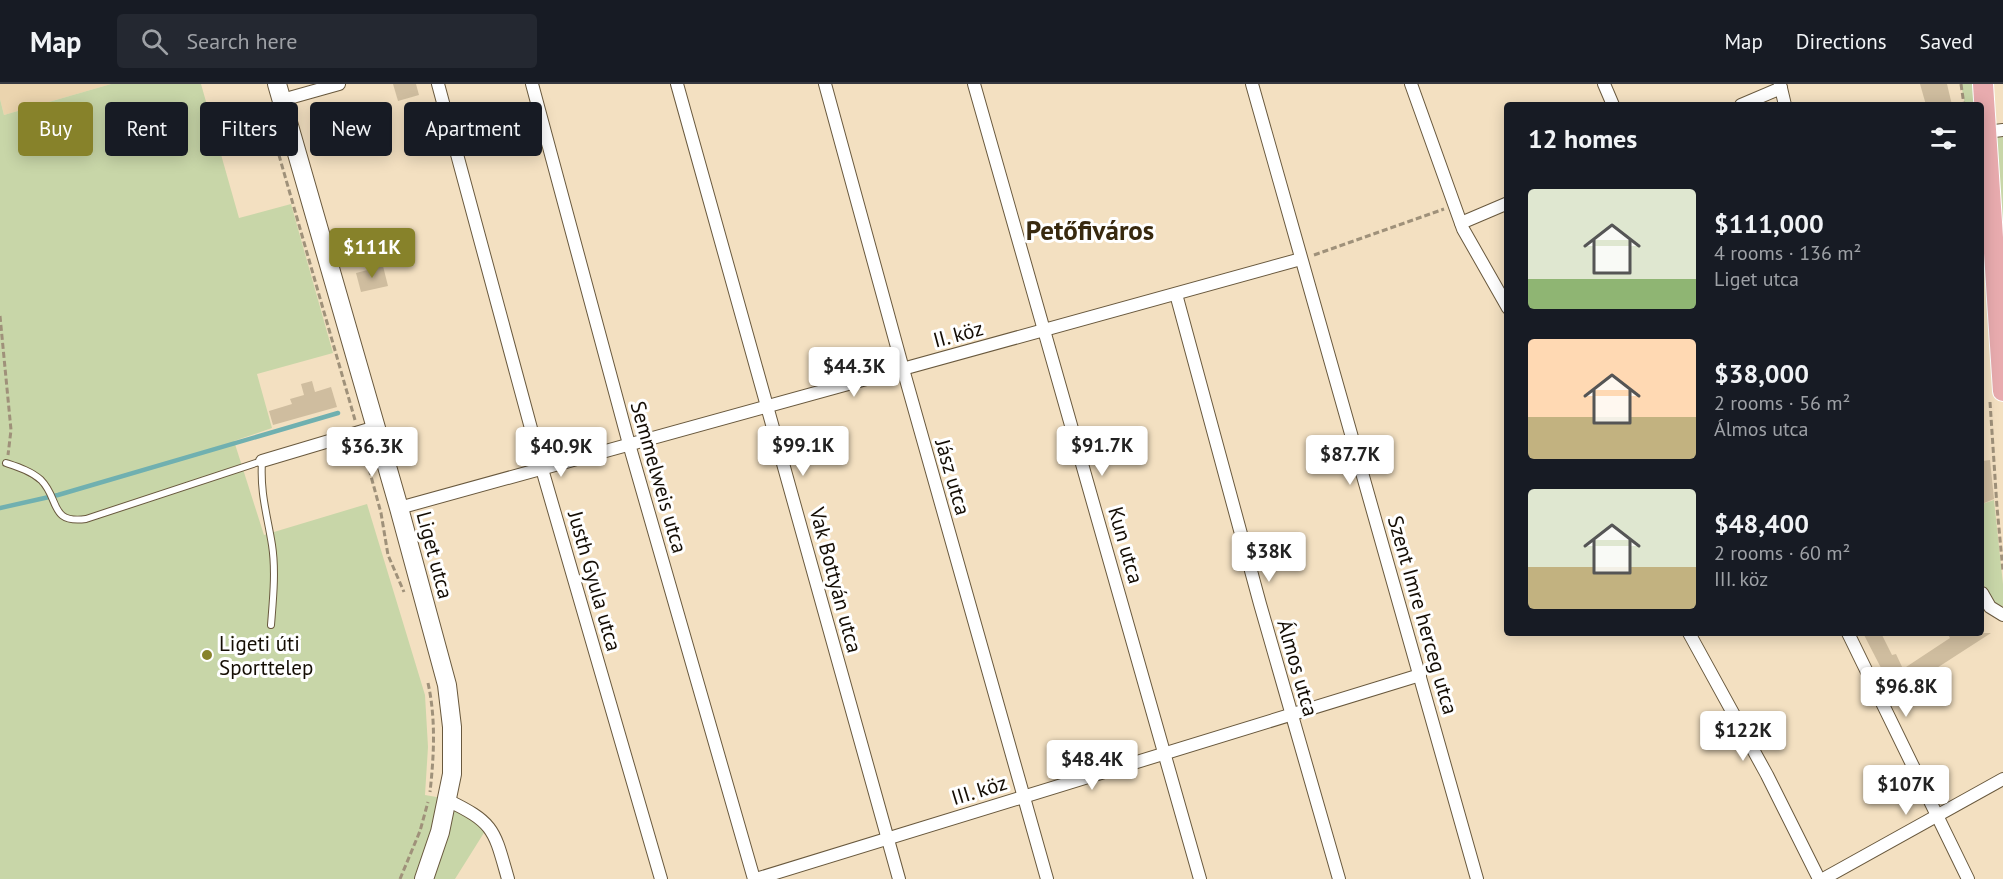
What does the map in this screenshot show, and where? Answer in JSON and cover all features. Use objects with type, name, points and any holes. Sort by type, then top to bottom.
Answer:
[{"type":"main road","points":[[1983,84],[1995,131],[1999,266],[1997,395]]},
{"type":"main road","name":"Liget utca","points":[[279,92],[367,430],[399,508],[447,685],[452,727],[452,774],[435,851],[423,879]]},
{"type":"street","points":[[279,92],[339,84]]},
{"type":"street","name":"Justh Gyula utca","points":[[438,84],[542,469],[661,879]]},
{"type":"street","name":"Semmelweis utca","points":[[532,84],[629,444],[755,879]]},
{"type":"street","name":"Vak Bottyán utca","points":[[677,84],[899,879]]},
{"type":"street","name":"Jász utca","points":[[825,84],[1047,879]]},
{"type":"street","name":"Kun utca","points":[[974,84],[1200,879]]},
{"type":"street","name":"Szent Imre herceg utca","points":[[1252,84],[1477,879]]},
{"type":"street","points":[[1411,84],[1461,223],[1504,301]]},
{"type":"street","points":[[1604,84],[1612,102]]},
{"type":"street","points":[[1747,102],[1780,86],[1784,102]]},
{"type":"street","points":[[1461,223],[1504,205]]},
{"type":"street","name":"II. köz","points":[[399,508],[1301,259]]},
{"type":"street","name":"Álmos utca","points":[[1176,294],[1256,592],[1339,879]]},
{"type":"street","points":[[262,461],[367,430]]},
{"type":"street","points":[[1984,596],[1990,607],[2003,615]]},
{"type":"street","points":[[1691,636],[1821,879],[2003,779]]},
{"type":"street","points":[[1849,636],[1968,879]]},
{"type":"street","name":"III. köz","points":[[755,879],[1420,675]]},
{"type":"street","points":[[447,800],[480,817],[488,825],[498,844],[508,879]]},
{"type":"lane","points":[[6,464],[34,475],[42,482],[63,517],[73,520],[86,519],[262,461],[263,506],[274,565],[271,626]]},
{"type":"path","points":[[1961,84],[1964,102]]},
{"type":"path","points":[[262,94],[367,430],[388,555],[406,600]]},
{"type":"path","points":[[1301,259],[1454,205]]},
{"type":"path","points":[[0,316],[11,430],[6,464]]},
{"type":"path","points":[[1997,395],[1997,507],[2003,571]]},
{"type":"path","points":[[400,879],[420,831],[430,796],[434,728],[427,677]]},
{"type":"shaded area","points":[[0,84],[111,84],[49,102],[18,102],[18,111],[4,115],[0,99]]},
{"type":"green space","points":[[111,84],[201,84],[206,102],[200,102],[200,156],[221,156],[239,218],[291,204],[333,353],[257,374],[272,428],[234,441],[264,535],[367,504],[425,695],[428,747],[425,795],[448,799],[492,820],[455,879],[0,879],[0,99],[4,115],[18,111],[18,156],[93,156],[93,102],[49,102]]},
{"type":"green space","points":[[1961,84],[1988,84],[1990,132],[2003,130],[2003,264],[1997,259],[1984,261],[1984,102],[1964,102]]},
{"type":"green space","points":[[1994,500],[2003,584],[2003,606],[1997,606],[1984,585],[1984,503]]},
{"type":"building","points":[[393,84],[416,84],[419,95],[398,101]]},
{"type":"building","points":[[1920,84],[1947,84],[1951,102],[1925,102]]},
{"type":"building","points":[[383,266],[388,286],[361,292],[356,273]]},
{"type":"building","points":[[312,381],[315,392],[331,387],[337,407],[273,425],[269,411],[292,404],[290,399],[304,395],[301,384]]},
{"type":"building","points":[[1990,460],[1994,499],[1984,503],[1984,461]]},
{"type":"building","points":[[1984,633],[1991,633],[1895,695],[1865,636],[1882,636],[1892,655],[1896,654],[1903,669],[1950,638],[1949,636],[1984,636]]},
{"type":"waterway","points":[[0,508],[58,495],[338,413]]},
{"type":"place","name":"Ligeti úti Sporttelep","points":[[207,655]]},
{"type":"district","name":"Petőfiváros","points":[[1090,230]]}]
